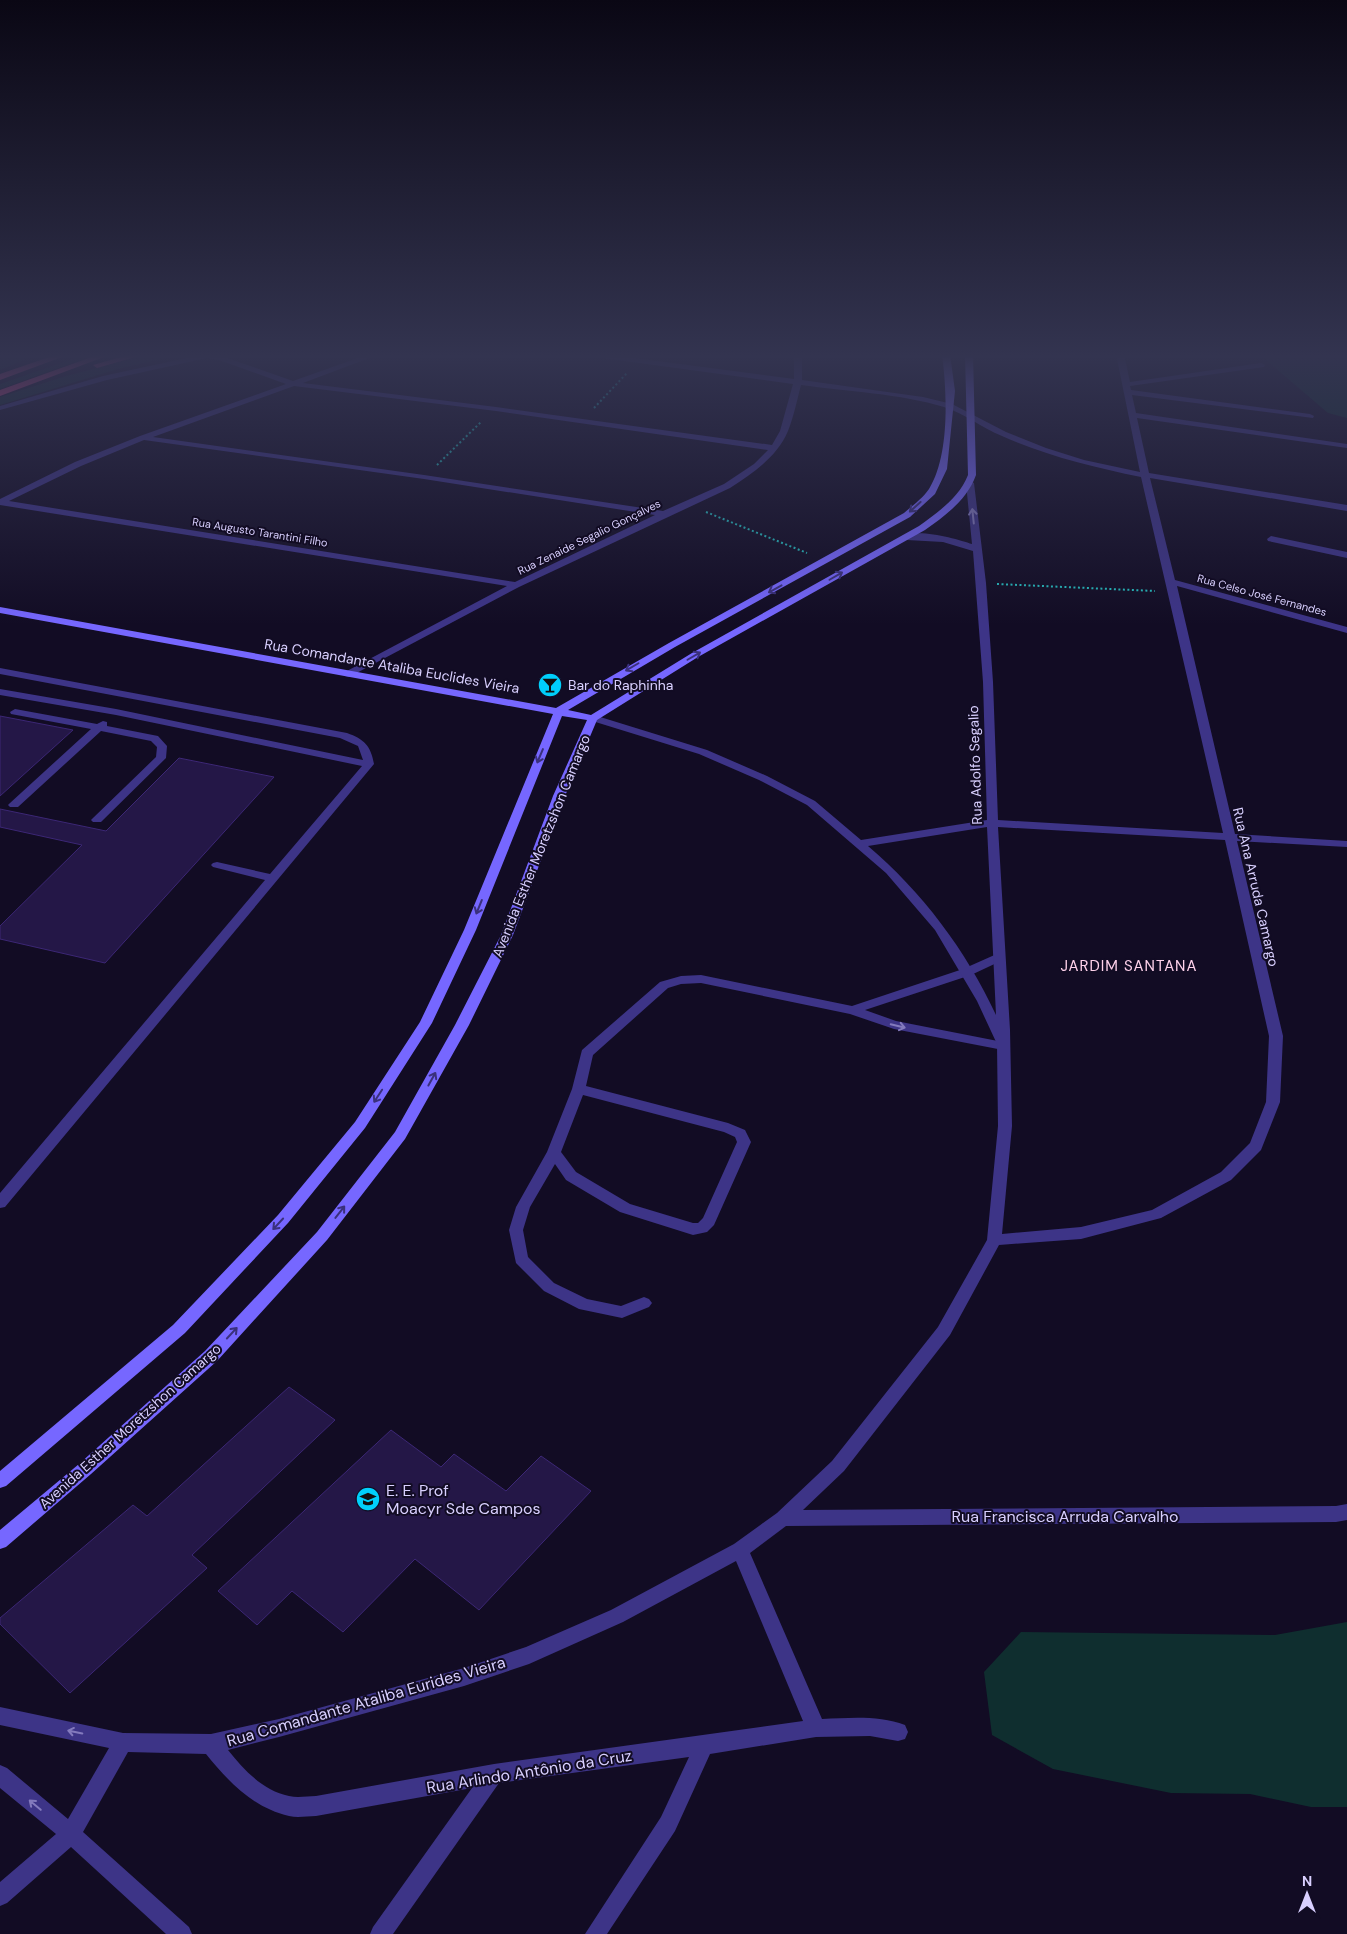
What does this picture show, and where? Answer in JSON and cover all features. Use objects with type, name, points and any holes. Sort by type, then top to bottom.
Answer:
[{"type":"street","points":[[0,502],[78,464],[127,444]]},
{"type":"street","points":[[188,444],[424,477],[664,514]]},
{"type":"street","points":[[747,444],[774,448]]},
{"type":"street","name":"Rua Zenaide Segalio Gonçalves","points":[[349,674],[516,585],[726,486],[757,466],[776,444]]},
{"type":"street","points":[[0,1481],[179,1329],[283,1219],[360,1124],[426,1023],[470,930],[560,711],[672,645],[907,515],[932,492],[943,469],[947,444]]},
{"type":"street","points":[[970,483],[972,474],[971,444]]},
{"type":"street","points":[[1029,444],[1082,462],[1145,475],[1347,508]]},
{"type":"street","name":"Rua Ana Arruda Camargo","points":[[994,1240],[1081,1233],[1156,1214],[1226,1176],[1256,1146],[1273,1102],[1276,1036],[1138,444]]},
{"type":"street","name":"Avenida Esther Moretzshon Camargo","points":[[0,1541],[85,1469],[211,1356],[322,1236],[400,1136],[462,1025],[507,935],[559,796],[594,718],[695,655],[908,537],[938,516],[970,483]]},
{"type":"street","name":"Rua Adolfo Segalio","points":[[970,483],[981,583],[988,682],[992,823],[1003,1046]]},
{"type":"street","name":"Rua Augusto Tarantini Filho","points":[[0,502],[516,585]]},
{"type":"street","points":[[908,537],[922,536],[948,539],[977,549]]},
{"type":"street","points":[[1271,539],[1347,555]]},
{"type":"street","name":"Rua Celso José Fernandes","points":[[1173,588],[1347,630]]},
{"type":"street","name":"Rua Comandante Ataliba Euclides Vieira","points":[[0,610],[594,718],[703,752],[763,778],[811,803],[890,871],[940,928],[983,1001],[1003,1046]]},
{"type":"street","points":[[0,671],[343,735],[361,742],[368,752],[369,764],[0,1203]]},
{"type":"street","points":[[0,692],[116,712],[369,764]]},
{"type":"street","points":[[15,712],[154,738],[162,746],[161,758],[97,820]]},
{"type":"street","points":[[14,805],[116,712]]},
{"type":"street","points":[[858,844],[992,823],[1347,844]]},
{"type":"street","points":[[217,866],[273,878]]},
{"type":"street","points":[[852,1010],[967,972],[999,957]]},
{"type":"street","points":[[644,1304],[622,1312],[584,1305],[548,1287],[521,1259],[516,1230],[521,1214],[554,1152],[579,1089],[587,1054],[604,1036],[664,986],[681,980],[700,979],[852,1010],[894,1025],[1003,1046]]},
{"type":"street","name":"Rua Comandante Ataliba Eurides Vieira","points":[[0,1716],[123,1742],[211,1744],[279,1728],[428,1687],[528,1654],[617,1616],[740,1550],[783,1518],[838,1466],[944,1331],[994,1240],[1005,1126],[1003,1046]]},
{"type":"street","points":[[554,1152],[571,1176],[625,1208],[693,1229],[702,1228],[709,1221],[744,1142],[740,1134],[728,1128],[579,1089]]},
{"type":"street","name":"Rua Francisca Arruda Carvalho","points":[[783,1518],[1336,1514],[1347,1512]]},
{"type":"street","points":[[740,1550],[816,1728]]},
{"type":"street","name":"Rua Arlindo Antônio da Cruz","points":[[211,1744],[245,1782],[266,1797],[289,1806],[316,1806],[494,1774],[816,1728],[870,1726],[898,1732]]},
{"type":"street","points":[[0,1896],[70,1834],[123,1742]]},
{"type":"street","points":[[595,1934],[668,1824],[704,1745]]},
{"type":"street","points":[[380,1934],[494,1774]]},
{"type":"street","points":[[0,1775],[70,1834],[182,1934]]},
{"type":"path","points":[[424,477],[459,444]]},
{"type":"path","points":[[706,512],[826,560]]},
{"type":"path","points":[[981,583],[1173,588]]},
{"type":"green space","points":[[1347,1622],[1347,1807],[1311,1807],[1250,1794],[1171,1793],[1053,1769],[992,1735],[984,1672],[1021,1632],[1275,1635]]},
{"type":"building","points":[[0,716],[73,730],[0,796]]},
{"type":"building","points":[[179,758],[274,777],[105,963],[0,939],[0,926],[82,845],[0,827],[0,809],[106,831]]},
{"type":"building","points":[[289,1387],[335,1420],[192,1555],[207,1568],[70,1693],[0,1624],[0,1618],[133,1505],[147,1516]]},
{"type":"building","points":[[391,1430],[441,1467],[454,1454],[506,1491],[541,1456],[591,1491],[479,1610],[415,1559],[343,1632],[292,1591],[257,1625],[218,1591]]},
{"type":"place","name":"Bar do Raphinha","points":[[550,685]]},
{"type":"place","name":"E. E. Prof Moacyr Sde Campos","points":[[368,1499]]},
{"type":"district","name":"JARDIM SANTANA","points":[[1129,966]]}]
